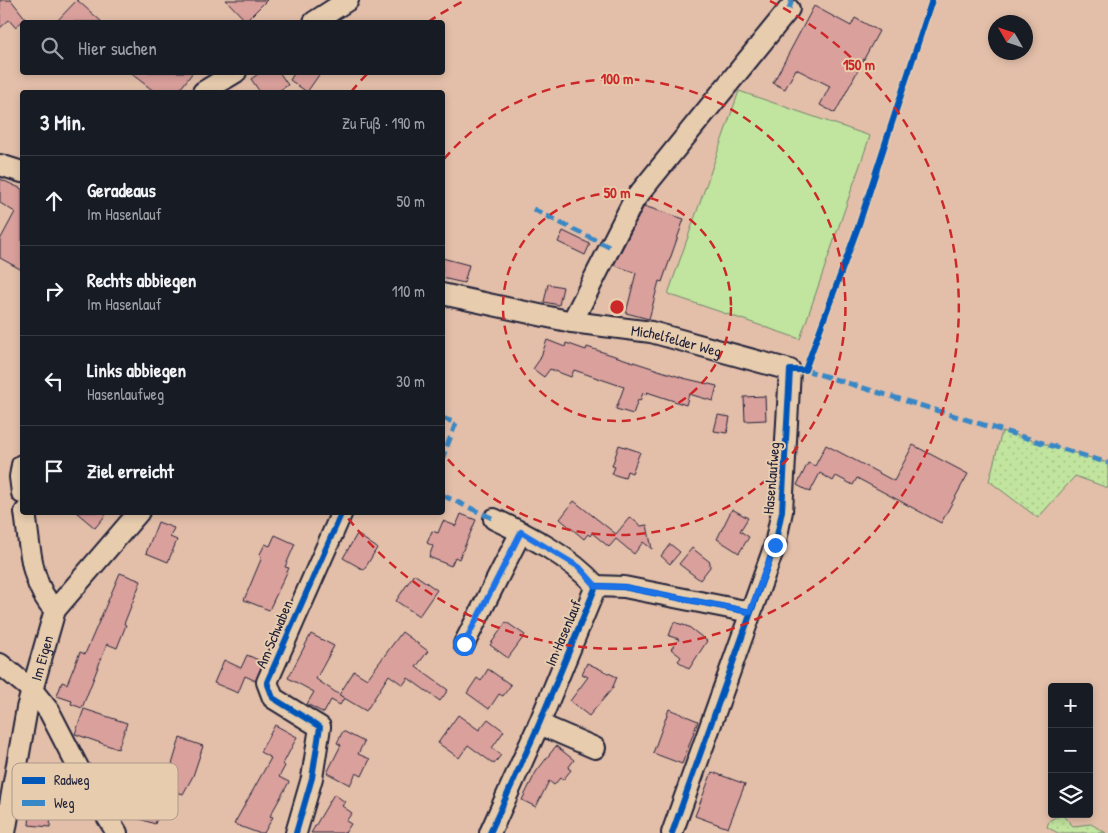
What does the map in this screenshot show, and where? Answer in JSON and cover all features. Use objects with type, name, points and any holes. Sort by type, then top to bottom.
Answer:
[{"type":"street","points":[[317,20],[348,0]]},
{"type":"street","points":[[572,322],[634,200],[789,9]]},
{"type":"street","points":[[206,90],[231,75]]},
{"type":"street","points":[[0,164],[20,171]]},
{"type":"street","name":"Michelfelder Weg","points":[[445,295],[572,322],[651,332],[790,370]]},
{"type":"street","name":"Hasenlaufweg","points":[[672,833],[775,545],[782,511],[790,370]]},
{"type":"street","points":[[25,515],[33,569],[46,601],[55,610]]},
{"type":"street","name":"Im Eigen","points":[[17,763],[27,708],[55,610],[136,515]]},
{"type":"street","name":"Am Schwaben","points":[[296,833],[312,778],[320,727],[273,698],[267,682],[341,515]]},
{"type":"street","name":"Im Hasenlauf","points":[[494,518],[579,567],[596,586],[624,587],[750,612]]},
{"type":"street","points":[[464,644],[521,532]]},
{"type":"street","name":"Im Hasenlauf","points":[[490,833],[539,724],[596,586]]},
{"type":"street","points":[[0,664],[33,691],[48,711],[76,763]]},
{"type":"street","points":[[539,724],[595,748]]},
{"type":"street","name":"Im Eigen","points":[[5,833],[12,793]]},
{"type":"street","points":[[109,820],[117,833]]},
{"type":"green space","points":[[739,91],[870,136],[800,339],[668,294]]},
{"type":"green space","points":[[1002,431],[1108,463],[1108,488],[1075,476],[1038,518],[989,481]]},
{"type":"green space","points":[[1054,818],[1065,818],[1073,826],[1091,824],[1106,833],[1058,833],[1047,827],[1049,821]]},
{"type":"building","points":[[0,0],[11,0],[26,19],[20,20],[20,23],[15,27],[9,20],[0,28]]},
{"type":"building","points":[[77,0],[100,20],[58,20]]},
{"type":"building","points":[[226,0],[267,0],[247,20]]},
{"type":"building","points":[[814,6],[851,26],[855,18],[879,31],[835,113],[820,105],[830,86],[796,69],[785,89],[773,83]]},
{"type":"building","points":[[133,75],[191,75],[180,90],[152,90]]},
{"type":"building","points":[[257,75],[281,75],[288,85],[280,90],[259,90],[251,79]]},
{"type":"building","points":[[293,75],[319,75],[308,90],[304,90],[290,80]]},
{"type":"building","points":[[0,179],[20,188],[20,269],[0,258],[0,240],[15,212],[0,203]]},
{"type":"building","points":[[644,206],[684,219],[662,282],[659,281],[649,319],[626,313],[636,273],[614,265]]},
{"type":"building","points":[[563,231],[590,244],[585,255],[558,242]]},
{"type":"building","points":[[445,259],[469,265],[464,283],[445,279]]},
{"type":"building","points":[[548,284],[563,287],[559,305],[544,302]]},
{"type":"building","points":[[547,340],[565,347],[566,343],[586,350],[587,347],[683,378],[717,386],[713,401],[689,394],[686,405],[647,392],[646,395],[643,393],[640,401],[638,400],[633,414],[616,409],[624,387],[574,370],[571,377],[550,369],[544,377],[533,369],[540,359]]},
{"type":"building","points":[[765,396],[766,420],[745,421],[744,397]]},
{"type":"building","points":[[718,415],[730,417],[727,433],[714,431]]},
{"type":"building","points":[[619,445],[640,452],[632,473],[627,471],[625,478],[612,474],[615,467],[612,466]]},
{"type":"building","points":[[826,445],[894,481],[913,445],[968,474],[941,523],[857,478],[853,485],[836,476],[833,481],[820,473],[810,492],[797,485],[808,463],[815,466]]},
{"type":"building","points":[[574,501],[616,534],[630,517],[641,526],[647,525],[652,549],[643,542],[634,554],[616,539],[609,547],[592,533],[590,536],[588,534],[584,539],[560,519]]},
{"type":"building","points":[[732,509],[748,518],[740,531],[749,537],[739,553],[717,539]]},
{"type":"building","points":[[461,514],[476,520],[459,559],[455,557],[451,566],[429,557],[433,546],[427,543],[432,531],[438,533],[443,521],[456,526]]},
{"type":"building","points":[[80,515],[106,515],[95,528]]},
{"type":"building","points":[[158,522],[174,528],[170,537],[177,540],[168,562],[146,553]]},
{"type":"building","points":[[357,534],[377,548],[364,570],[343,558]]},
{"type":"building","points":[[275,535],[295,544],[285,567],[289,568],[269,610],[244,600],[262,557],[259,556],[265,544],[270,546]]},
{"type":"building","points":[[670,544],[680,552],[670,564],[661,556]]},
{"type":"building","points":[[692,548],[710,562],[710,567],[700,580],[679,564]]},
{"type":"building","points":[[120,573],[141,581],[124,624],[126,625],[117,648],[107,644],[82,708],[71,704],[72,701],[57,696],[62,682],[67,684],[80,652],[85,654]]},
{"type":"building","points":[[414,574],[437,590],[419,616],[396,601]]},
{"type":"building","points":[[506,622],[525,635],[508,658],[490,645]]},
{"type":"building","points":[[674,622],[689,627],[707,641],[689,669],[678,661],[681,657],[671,649],[679,639],[669,636]]},
{"type":"building","points":[[402,632],[428,651],[416,667],[448,690],[440,701],[408,678],[403,685],[389,675],[366,711],[339,695],[354,671],[367,679]]},
{"type":"building","points":[[311,634],[334,646],[316,679],[344,698],[340,705],[331,700],[324,713],[307,704],[314,692],[288,678]]},
{"type":"building","points":[[247,655],[263,662],[256,681],[245,676],[238,693],[214,683],[224,660],[241,668]]},
{"type":"building","points":[[587,663],[617,677],[612,689],[589,716],[570,701],[588,677],[582,674]]},
{"type":"building","points":[[488,669],[511,685],[503,696],[499,694],[489,709],[467,693],[477,678],[481,681]]},
{"type":"building","points":[[84,709],[127,723],[118,749],[75,734]]},
{"type":"building","points":[[669,709],[698,721],[682,764],[653,753]]},
{"type":"building","points":[[458,715],[479,730],[488,719],[504,731],[492,748],[501,755],[494,764],[468,745],[459,758],[438,743]]},
{"type":"building","points":[[275,725],[297,737],[283,764],[285,766],[279,777],[289,782],[270,816],[273,817],[264,833],[258,833],[234,824],[271,758],[260,752]]},
{"type":"building","points":[[343,731],[364,742],[358,754],[370,759],[362,776],[356,773],[350,785],[327,773],[341,745],[337,743]]},
{"type":"building","points":[[180,738],[203,746],[193,776],[183,794],[178,792],[178,763],[172,763]]},
{"type":"building","points":[[556,746],[574,760],[568,768],[571,770],[563,780],[560,778],[554,785],[549,781],[536,807],[522,800],[536,772]]},
{"type":"building","points":[[712,772],[745,784],[728,828],[695,816]]},
{"type":"building","points":[[334,794],[345,802],[342,806],[352,813],[346,821],[351,824],[345,833],[311,833]]},
{"type":"building","points":[[29,820],[51,820],[50,827],[29,825]]},
{"type":"building","points":[[143,820],[156,820],[155,824]]},
{"type":"marked path","points":[[789,9],[792,0]]},
{"type":"marked path","points":[[533,209],[609,247]]},
{"type":"marked path","points":[[805,370],[1108,463]]},
{"type":"marked path","points":[[445,419],[456,423],[445,451]]},
{"type":"marked path","points":[[445,496],[494,519]]},
{"type":"cycle path","points":[[672,833],[775,545],[782,511],[790,370],[805,370],[858,227],[932,0]]},
{"type":"cycle path","points":[[296,833],[312,778],[320,727],[273,698],[267,682],[341,515]]},
{"type":"cycle path","points":[[490,833],[539,724],[596,586],[624,587],[750,612]]},
{"type":"route","points":[[464,644],[521,532],[579,567],[596,586],[624,587],[750,612],[775,545]]}]
